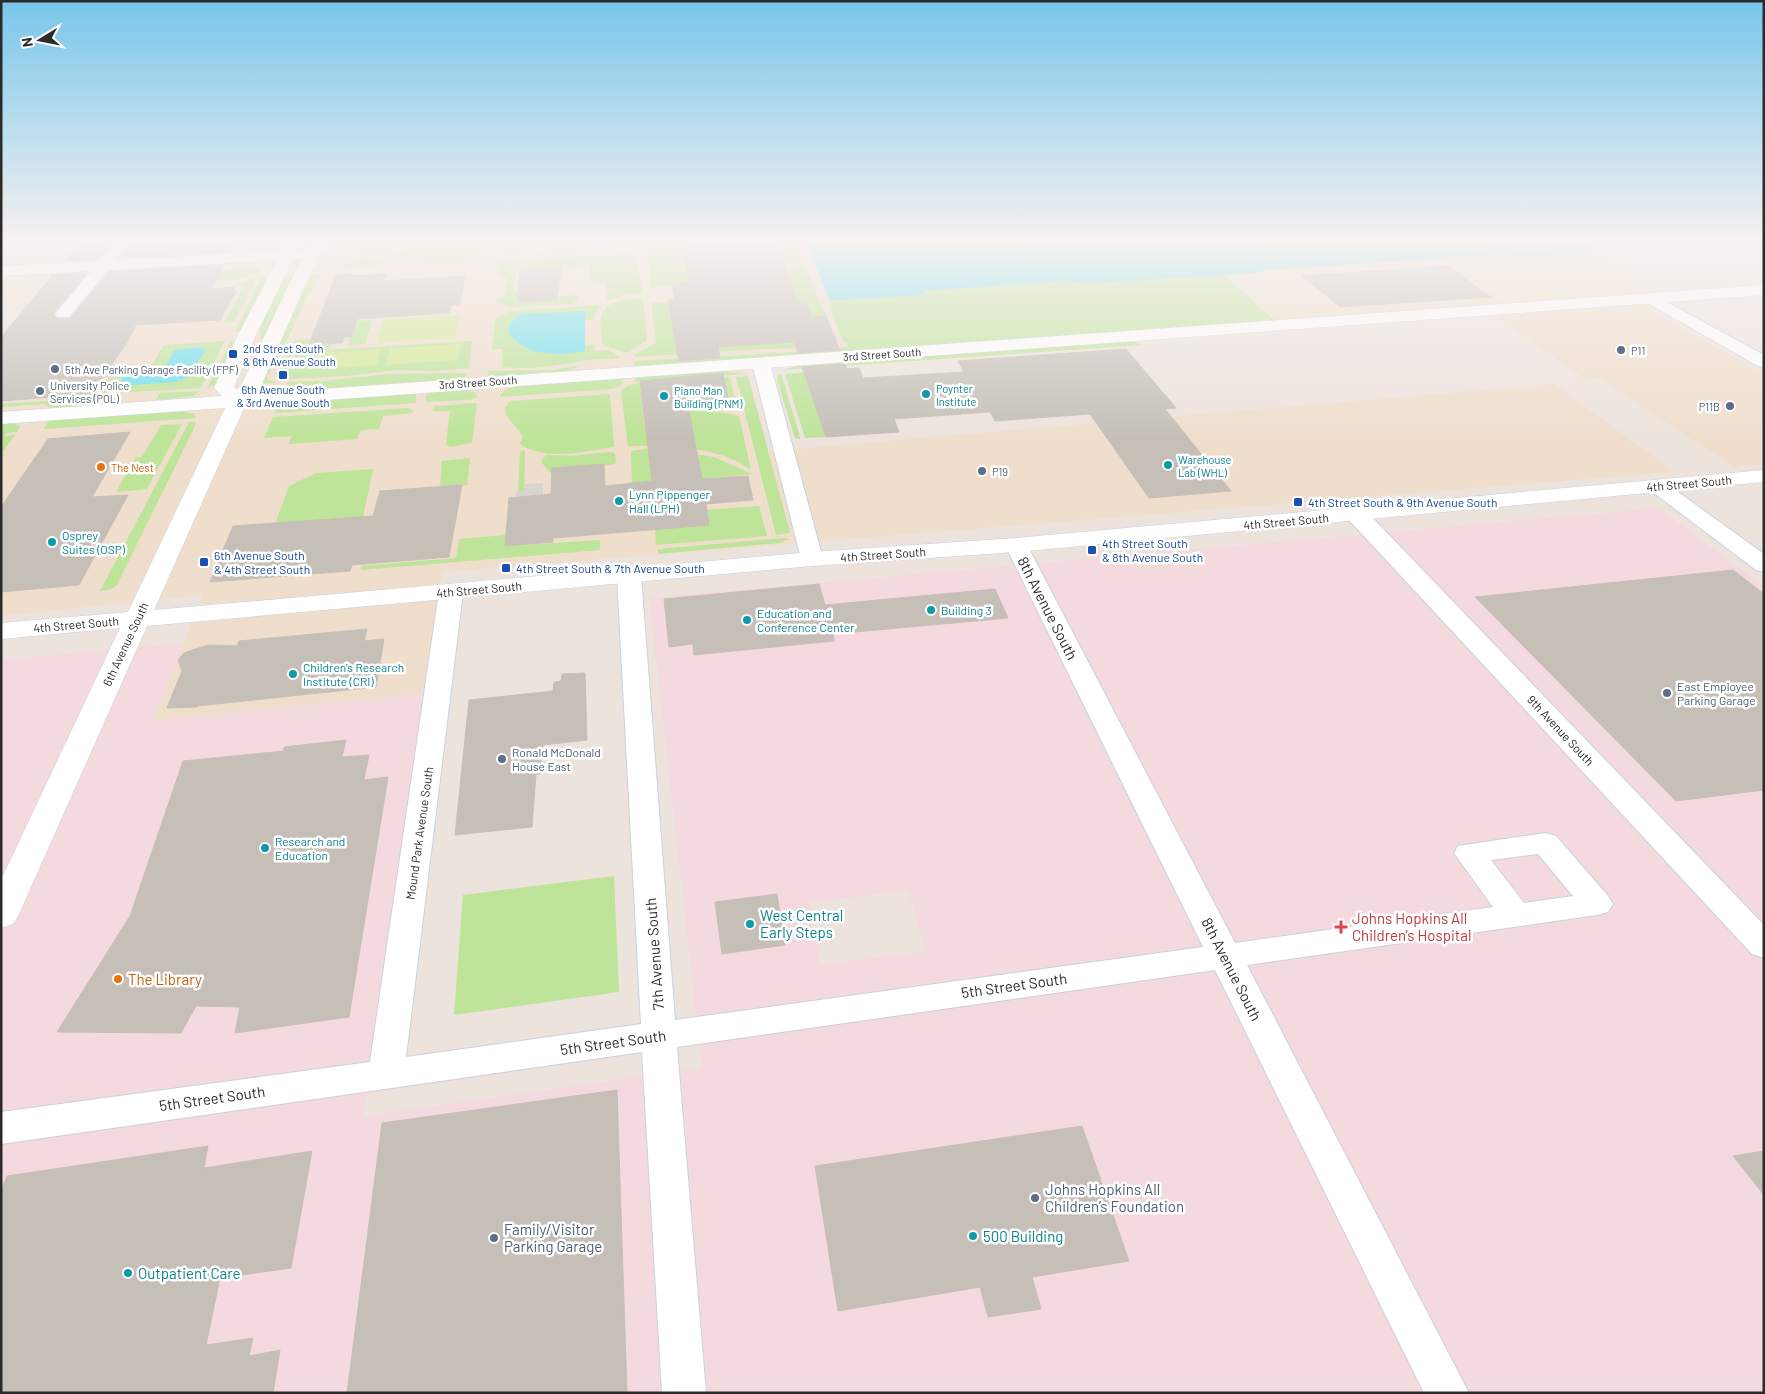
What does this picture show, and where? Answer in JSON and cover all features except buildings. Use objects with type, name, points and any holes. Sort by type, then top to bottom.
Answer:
[{"type":"street","points":[[63,314],[68,308]]},
{"type":"street","points":[[238,400],[224,388],[260,308]]},
{"type":"street","name":"6th Avenue South","points":[[1,916],[238,400],[251,386],[287,308]]},
{"type":"street","name":"3rd Street South","points":[[1,418],[1513,308]]},
{"type":"street","points":[[1668,308],[1764,362]]},
{"type":"street","points":[[761,363],[812,560]]},
{"type":"street","name":"4th Street South","points":[[1,631],[812,560],[1016,545],[1764,476]]},
{"type":"street","points":[[1657,486],[1764,566]]},
{"type":"street","name":"9th Avenue South","points":[[1357,515],[1764,946]]},
{"type":"street","name":"8th Avenue South","points":[[1016,545],[1447,1393]]},
{"type":"street","name":"7th Avenue South","points":[[630,576],[684,1393]]},
{"type":"street","name":"Mound Park Avenue South","points":[[386,1074],[451,592]]},
{"type":"street","name":"5th Street South","points":[[1,1128],[1516,915]]},
{"type":"shaded area","points":[[1,308],[38,308],[1,310]]},
{"type":"shaded area","points":[[75,308],[864,308],[1015,340],[746,358],[748,376],[769,451],[1554,384],[1675,472],[442,572],[424,694],[152,721],[203,595],[1,616],[1,336],[55,333]]},
{"type":"shaded area","points":[[1261,308],[1468,308],[1276,322]]},
{"type":"shaded area","points":[[1484,308],[1648,308],[1764,374],[1764,464],[1733,467],[1599,378],[1585,379]]},
{"type":"shaded area","points":[[543,483],[543,495],[515,497],[515,492],[524,490],[525,484]]},
{"type":"shaded area","name":"Johns Hopkins All Children's Hospital","points":[[1659,508],[1764,587],[1764,1393],[1,1393],[1,660],[184,643],[153,721],[424,694],[363,1116],[702,1068],[649,598]],"holes":[[[908,890],[926,951],[820,965],[809,903]]]},
{"type":"green space","points":[[232,308],[241,308],[234,322],[224,323]]},
{"type":"green space","points":[[246,308],[254,308],[243,331],[235,332]]},
{"type":"green space","points":[[267,308],[280,308],[265,339],[261,340],[259,325]]},
{"type":"green space","points":[[294,308],[302,308],[282,350],[272,363],[273,366],[267,377],[269,380],[278,382],[262,384]]},
{"type":"green space","points":[[600,308],[593,320],[585,321],[585,346],[594,345],[595,351],[609,350],[620,358],[588,360],[540,367],[511,368],[502,367],[503,349],[492,349],[496,317],[512,311]]},
{"type":"green space","points":[[606,308],[644,308],[647,340],[627,353],[602,345],[600,323],[603,311]]},
{"type":"green space","points":[[652,308],[673,308],[700,348],[835,339],[837,342],[810,348],[634,357],[656,343]]},
{"type":"green space","points":[[808,308],[823,308],[826,316],[811,317]]},
{"type":"green space","points":[[829,308],[1261,308],[1276,322],[634,366],[634,361],[811,351],[848,347],[847,343],[844,343]]},
{"type":"green space","points":[[459,315],[455,338],[376,343],[383,320]]},
{"type":"green space","points":[[372,320],[365,344],[348,345],[357,321]]},
{"type":"green space","points":[[312,339],[310,344],[332,343],[330,348],[291,351],[296,340]]},
{"type":"green space","points":[[225,341],[201,388],[99,394],[115,368],[151,366],[164,345]]},
{"type":"green space","points":[[231,341],[237,342],[215,385],[207,388]]},
{"type":"green space","points":[[472,341],[469,368],[433,371],[396,370],[345,376],[292,379],[276,376],[282,360],[290,352]]},
{"type":"green space","points":[[1131,341],[1143,345],[783,370],[800,365]]},
{"type":"green space","points":[[461,344],[458,360],[385,365],[390,349]]},
{"type":"green space","points":[[381,349],[377,365],[302,370],[309,354]]},
{"type":"green space","points":[[578,367],[566,371],[488,376],[488,371],[553,370]]},
{"type":"green space","points":[[726,371],[744,374],[634,382],[637,377]]},
{"type":"green space","points":[[804,372],[810,391],[849,388],[819,414],[826,437],[805,438],[785,374]]},
{"type":"green space","points":[[468,373],[459,379],[284,391],[288,382],[324,381],[387,374]]},
{"type":"green space","points":[[781,373],[800,439],[795,438],[778,383],[777,376]]},
{"type":"green space","points":[[748,376],[790,533],[776,535],[736,377]]},
{"type":"green space","points":[[730,377],[737,409],[711,406],[710,404],[729,402],[725,381],[715,378]]},
{"type":"green space","points":[[621,379],[622,385],[612,389],[500,397],[508,388],[515,386]]},
{"type":"green space","points":[[640,383],[644,425],[691,421],[688,406],[705,404],[706,409],[739,416],[751,470],[738,462],[708,451],[676,447],[628,446],[621,391],[629,385]]},
{"type":"green space","points":[[467,390],[474,392],[478,397],[469,400],[425,402],[427,393],[431,391]]},
{"type":"green space","points":[[199,391],[194,396],[156,400],[160,393]]},
{"type":"green space","points":[[416,394],[416,403],[275,413],[279,404],[291,401]]},
{"type":"green space","points":[[610,394],[614,447],[579,453],[542,453],[520,444],[523,436],[506,415],[505,408],[510,401]]},
{"type":"green space","points":[[90,398],[85,406],[50,408],[45,404],[1,407],[1,404]]},
{"type":"green space","points":[[477,403],[472,443],[450,447],[446,444],[450,411],[432,411],[434,406]]},
{"type":"green space","points":[[408,408],[413,410],[412,413],[383,416],[379,429],[361,430],[357,439],[288,444],[292,436],[264,438],[273,417]]},
{"type":"green space","points":[[173,410],[195,414],[196,418],[44,429],[50,418]]},
{"type":"green space","points":[[189,422],[196,422],[117,585],[112,589],[100,591]]},
{"type":"green space","points":[[13,423],[20,426],[17,432],[6,433],[4,436],[15,435],[1,455],[1,424]]},
{"type":"green space","points":[[182,424],[147,489],[116,492],[135,458],[142,457],[161,425]]},
{"type":"green space","points":[[653,448],[714,457],[752,474],[702,479],[698,457],[650,461],[652,481],[632,483],[631,451]]},
{"type":"green space","points":[[525,450],[524,491],[518,491],[520,452]]},
{"type":"green space","points":[[615,453],[616,463],[611,465],[553,468],[551,474],[541,462],[546,455],[572,456]]},
{"type":"green space","points":[[470,458],[467,485],[440,487],[442,461]]},
{"type":"green space","points":[[373,469],[363,517],[275,524],[289,486],[316,473]]},
{"type":"green space","points":[[759,506],[767,536],[656,545],[655,529],[709,524],[707,510]]},
{"type":"green space","points":[[506,535],[505,546],[600,540],[600,550],[361,570],[361,566],[456,558],[459,539]]},
{"type":"green space","points":[[790,539],[779,543],[658,554],[658,549]]},
{"type":"green space","points":[[614,876],[619,992],[454,1015],[463,895]]},
{"type":"water","points":[[585,311],[585,351],[554,354],[533,351],[516,341],[509,333],[509,324],[521,314]]},
{"type":"water","points":[[200,347],[206,350],[187,378],[175,382],[118,386],[126,372],[164,368],[175,350]]},
{"type":"place","name":"P11","points":[[1621,350]]},
{"type":"place","name":"2nd Street South & 6th Avenue South","points":[[233,354]]},
{"type":"place","name":"5th Ave Parking Garage Facility (FPF)","points":[[55,369]]},
{"type":"place","name":"6th Avenue South & 3rd Avenue South","points":[[283,375]]},
{"type":"place","name":"University Police Services (POL)","points":[[40,391]]},
{"type":"place","name":"Poynter Institute","points":[[926,394]]},
{"type":"place","name":"Piano Man Building (PNM)","points":[[664,396]]},
{"type":"place","name":"P11B","points":[[1730,406]]},
{"type":"place","name":"Warehouse Lab (WHL)","points":[[1168,465]]},
{"type":"place","name":"The Nest","points":[[101,467]]},
{"type":"place","name":"P19","points":[[982,471]]},
{"type":"place","name":"Lynn Pippenger Hall (LPH)","points":[[619,501]]},
{"type":"place","name":"4th Street South & 9th Avenue South","points":[[1298,502]]},
{"type":"place","name":"Osprey Suites (OSP)","points":[[52,542]]},
{"type":"place","name":"4th Street South & 8th Avenue South","points":[[1092,550]]},
{"type":"place","name":"6th Avenue South & 4th Street South","points":[[204,562]]},
{"type":"place","name":"4th Street South & 7th Avenue South","points":[[506,568]]},
{"type":"place","name":"Building 3","points":[[931,610]]},
{"type":"place","name":"Education and Conference Center","points":[[747,620]]},
{"type":"place","name":"Children's Research Institute (CRI)","points":[[293,674]]},
{"type":"place","name":"East Employee Parking Garage","points":[[1667,693]]},
{"type":"place","name":"Ronald McDonald House East","points":[[502,759]]},
{"type":"place","name":"Research and Education","points":[[265,848]]},
{"type":"place","name":"West Central Early Steps","points":[[750,924]]},
{"type":"place","name":"Johns Hopkins All Children's Hospital","points":[[1341,927]]},
{"type":"place","name":"The Library","points":[[118,979]]},
{"type":"place","name":"Johns Hopkins All Children’s Foundation","points":[[1035,1198]]},
{"type":"place","name":"500 Building","points":[[973,1236]]},
{"type":"place","name":"Family/Visitor Parking Garage","points":[[494,1238]]},
{"type":"place","name":"Outpatient Care","points":[[128,1273]]}]
